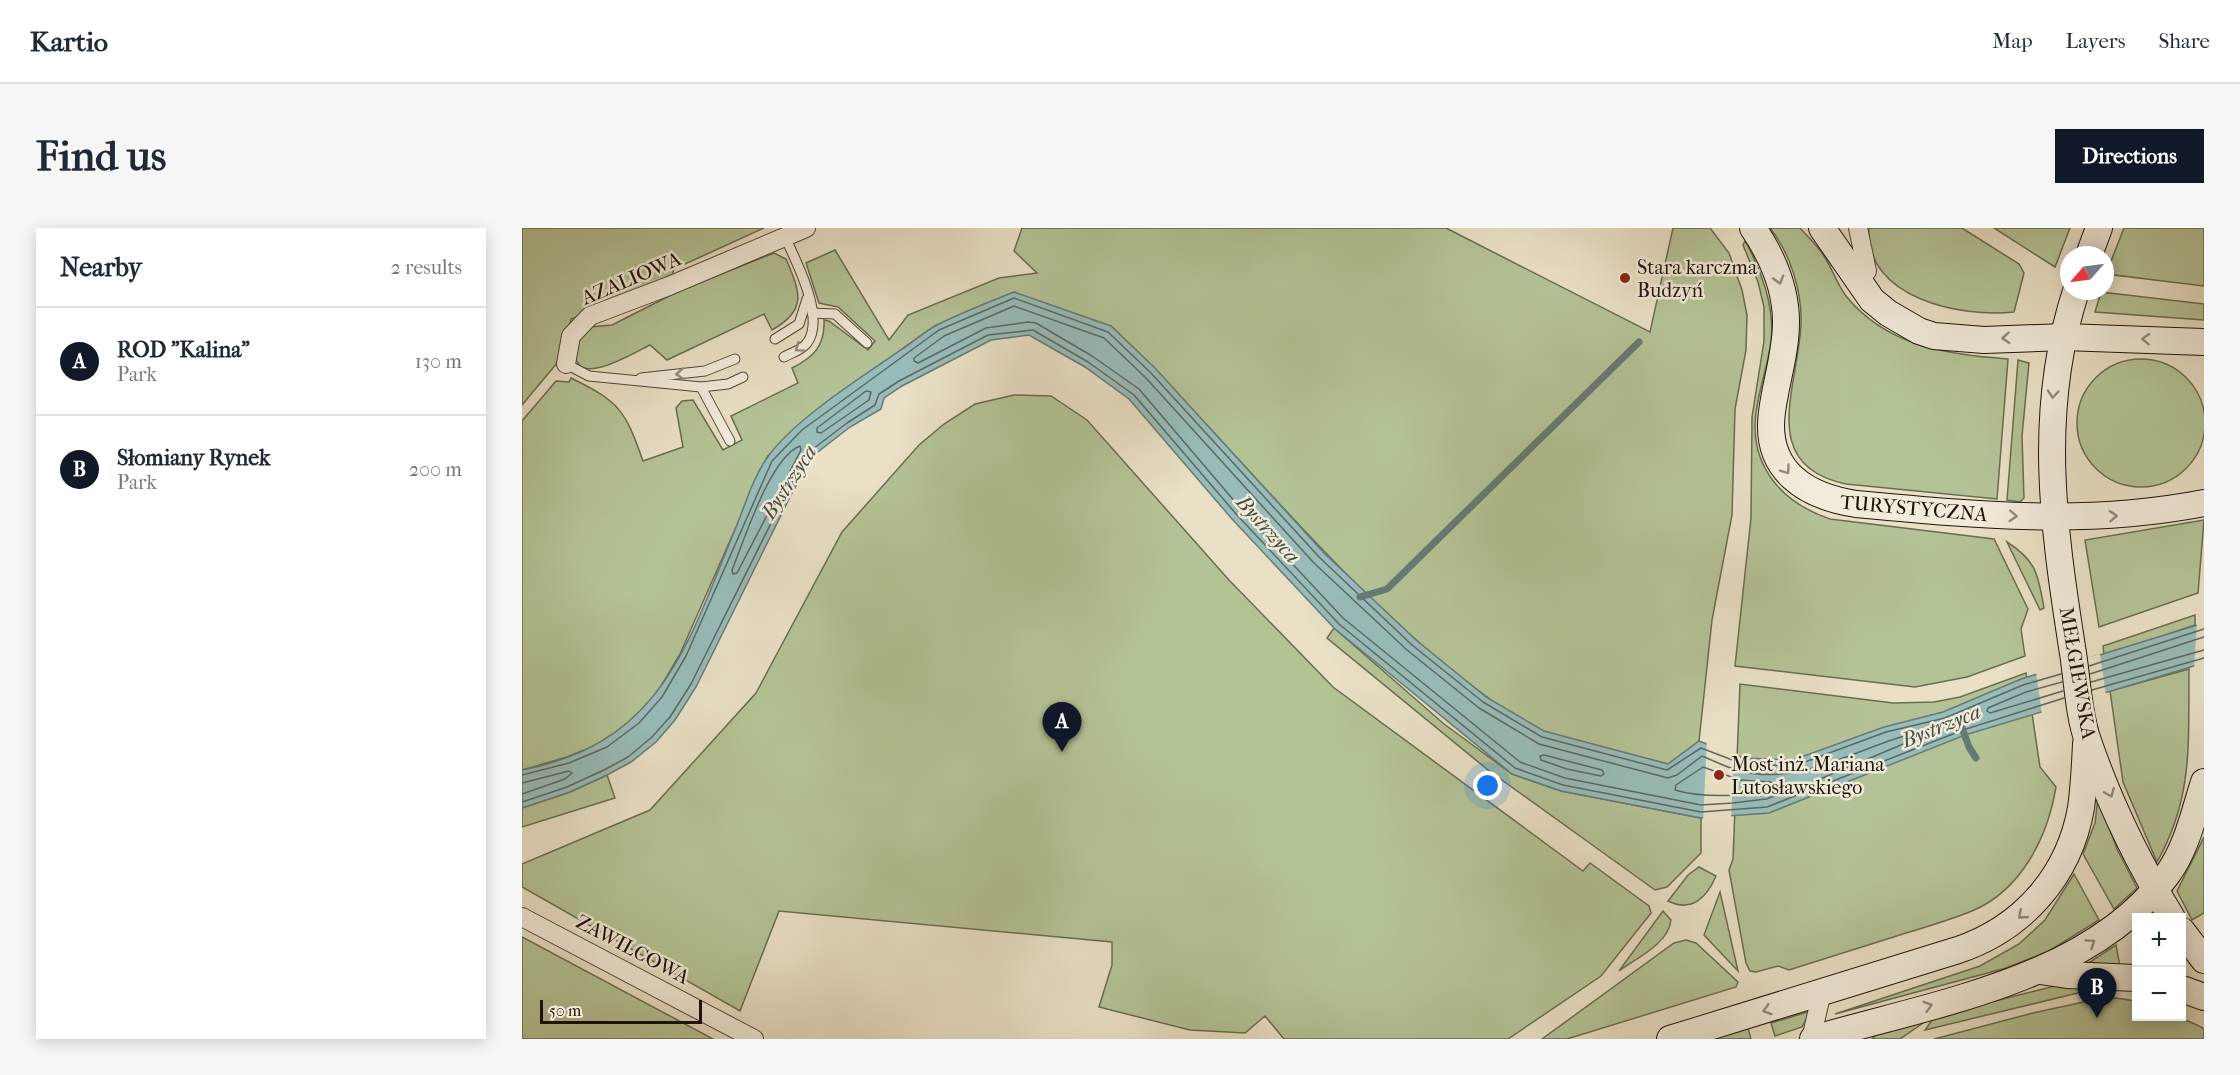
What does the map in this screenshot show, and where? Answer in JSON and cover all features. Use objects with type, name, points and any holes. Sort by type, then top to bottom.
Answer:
[{"type":"main road","name":"TURYSTYCZNA","points":[[1754,228],[1772,260],[1784,299],[1786,339],[1771,428],[1778,459],[1794,481],[1821,496],[1856,504],[2055,518],[2138,514],[2204,503]]},
{"type":"main road","points":[[1822,228],[1859,283],[1888,313],[1919,332],[1934,336],[1984,340],[2064,337],[2204,342]]},
{"type":"main road","points":[[2092,246],[2099,228]]},
{"type":"main road","points":[[2064,337],[2074,300]]},
{"type":"main road","name":"MEŁGIEWSKA","points":[[2064,337],[2053,395],[2055,518],[2087,739],[2128,837],[2169,913]]},
{"type":"main road","points":[[1670,1039],[1971,945],[2002,930],[2031,907],[2059,870],[2078,823],[2087,739]]},
{"type":"main road","points":[[1812,1039],[1865,1030],[2003,985],[2068,958],[2115,927],[2155,890],[2167,875],[2185,841],[2204,782]]},
{"type":"main road","points":[[2186,937],[2204,960]]},
{"type":"main road","points":[[2040,971],[2067,975],[2132,978]]},
{"type":"main road","points":[[2186,991],[2204,997]]},
{"type":"street","name":"AZALIOWA","points":[[566,364],[571,336],[590,316],[669,286],[806,228]]},
{"type":"street","points":[[1858,228],[1867,271],[1859,283]]},
{"type":"street","name":"ZAWILCOWA","points":[[522,917],[754,1039]]},
{"type":"street","points":[[1812,1039],[1822,992]]},
{"type":"lane","points":[[784,357],[806,344],[813,326],[808,294],[785,237]]},
{"type":"lane","points":[[775,339],[798,324],[803,316],[808,294]]},
{"type":"lane","points":[[812,314],[835,314],[867,343]]},
{"type":"lane","points":[[622,380],[705,371],[735,359]]},
{"type":"lane","points":[[566,364],[589,376],[701,387],[728,384],[743,377]]},
{"type":"lane","points":[[701,387],[730,441]]},
{"type":"green space","points":[[522,228],[764,228],[674,269],[669,286],[571,319],[563,356],[522,405]]},
{"type":"green space","points":[[1022,228],[1446,228],[1650,332],[1673,228],[1710,228],[1729,253],[1742,290],[1747,315],[1746,350],[1735,409],[1732,515],[1712,620],[1699,741],[1668,764],[1591,746],[1545,732],[1494,702],[1447,666],[1358,586],[1111,326],[936,325],[834,397],[798,426],[767,457],[680,654],[657,693],[635,718],[604,742],[567,757],[522,770],[522,421],[556,381],[569,382],[571,378],[611,401],[619,409],[631,430],[643,461],[683,447],[676,408],[682,401],[693,400],[723,450],[742,440],[731,416],[798,383],[792,368],[817,350],[823,337],[824,320],[829,321],[868,350],[875,341],[838,307],[819,303],[806,263],[835,250],[889,340],[908,315],[999,278],[1037,273],[1014,251]]},
{"type":"green space","points":[[1770,228],[1800,228],[1824,256],[1846,296],[1880,327],[1920,345],[1963,354],[2008,359],[1997,499],[1846,484],[1818,474],[1801,460],[1792,441],[1789,420],[1799,347],[1801,311],[1797,285],[1789,261]]},
{"type":"green space","points":[[1869,228],[1962,228],[2019,264],[2024,273],[2014,312],[1992,313],[1944,307],[1899,287],[1882,272],[1872,252]]},
{"type":"green space","points":[[1994,228],[2070,228],[2063,246],[2060,246],[2060,254],[2055,267]]},
{"type":"green space","points":[[2124,228],[2204,228],[2204,286],[2114,275],[2114,254]]},
{"type":"green space","points":[[1745,241],[1766,289],[1771,315],[1771,341],[1757,404],[1755,432],[1764,466],[1773,480],[1784,493],[1798,503],[1830,519],[1994,539],[2028,609],[2021,629],[2025,656],[1967,677],[1915,687],[1735,666],[1751,518],[1752,417],[1764,341],[1764,307],[1758,282],[1743,245]]},
{"type":"green space","points":[[774,253],[786,259],[795,281],[798,299],[791,315],[784,323],[772,330],[764,314],[667,360],[650,345],[597,368],[587,369],[580,365],[576,357],[577,344],[588,327],[612,325],[685,288]]},
{"type":"green space","points":[[2114,294],[2204,304],[2204,320],[2095,312],[2099,300],[2114,300]]},
{"type":"green space","points":[[2141,359],[2165,364],[2186,378],[2200,399],[2205,423],[2200,447],[2186,468],[2165,482],[2141,487],[2117,482],[2096,468],[2082,447],[2077,423],[2082,399],[2096,378],[2117,364]]},
{"type":"green space","points":[[2018,360],[2029,363],[2022,436],[2024,498],[2020,502],[2007,500]]},
{"type":"green space","points":[[1014,395],[1051,396],[1087,420],[1229,580],[1333,687],[1583,871],[1590,863],[1649,906],[1651,913],[1601,976],[1508,1039],[1284,1039],[1265,1016],[1245,1033],[1190,1030],[1099,1007],[1112,965],[1112,942],[779,911],[740,1011],[522,887],[522,864],[650,810],[756,693],[842,532],[919,445],[944,424],[975,404]]},
{"type":"green space","points":[[2204,520],[2198,593],[2099,627],[2085,540]]},
{"type":"green space","points":[[2007,542],[2025,556],[2034,570],[2038,578],[2044,608],[2040,610]]},
{"type":"green space","points":[[2195,615],[2195,625],[2104,656],[2103,646]]},
{"type":"green space","points":[[1334,628],[1444,724],[1512,774],[1561,791],[1701,818],[1701,853],[1667,887],[1655,890],[1488,770],[1327,638]]},
{"type":"green space","points":[[2189,669],[2188,745],[2183,791],[2169,838],[2157,862],[2123,782],[2110,691]]},
{"type":"green space","points":[[2026,673],[2040,767],[2056,787],[2047,824],[2039,842],[2030,860],[2005,890],[1990,902],[1972,911],[1789,970],[1778,966],[1756,972],[1750,971],[1746,963],[1729,870],[1733,859],[1740,684],[1893,703],[1934,702],[1960,697]]},
{"type":"green space","points":[[607,775],[615,798],[522,827],[522,808],[570,792]]},
{"type":"green space","points":[[2098,797],[2117,849],[2137,888],[2114,909],[2083,854],[2095,823]]},
{"type":"green space","points":[[2204,837],[2204,913],[2192,920],[2177,891]]},
{"type":"green space","points":[[1699,867],[1716,876],[1703,896],[1698,901],[1684,905],[1668,901],[1688,875]]},
{"type":"green space","points":[[2074,874],[2099,920],[2049,951],[2006,968],[1835,1014],[1980,966],[2019,944],[2045,920]]},
{"type":"green space","points":[[1720,892],[1738,971],[1704,935]]},
{"type":"green space","points":[[1663,911],[1671,920],[1665,936],[1651,949],[1619,971]]},
{"type":"green space","points":[[522,937],[713,1039],[522,1039]]},
{"type":"green space","points":[[1686,940],[1696,943],[1738,982],[1736,987],[1567,1039],[1542,1039],[1674,943]]},
{"type":"green space","points":[[2116,945],[2120,967],[2087,964]]},
{"type":"green space","points":[[2119,985],[2118,990],[2078,993],[1925,1030],[1935,1016],[2055,986]]},
{"type":"green space","points":[[2116,998],[2132,1000],[2132,1021],[2188,1021],[2204,1029],[2204,1039],[1934,1039],[2033,1013],[2088,1001]]},
{"type":"green space","points":[[1811,1011],[1802,1027],[1775,1036],[1771,1023]]},
{"type":"green space","points":[[1926,1021],[1900,1039],[1872,1039],[1878,1033]]},
{"type":"green space","points":[[1748,1028],[1751,1039],[1712,1039]]},
{"type":"water","name":"Bystrzyca","points":[[1014,292],[1111,326],[1155,368],[1324,553],[1416,640],[1486,697],[1544,731],[1668,764],[1699,741],[1744,758],[1793,760],[1884,727],[1943,712],[2021,679],[2204,623],[2204,663],[1965,735],[1769,813],[1701,818],[1561,791],[1512,774],[1334,628],[1232,519],[1129,399],[1085,367],[1029,335],[991,340],[902,386],[884,398],[881,409],[850,427],[814,455],[793,491],[696,687],[675,720],[656,742],[631,762],[570,792],[522,808],[522,770],[570,757],[609,737],[640,711],[664,681],[685,647],[703,609],[750,490],[767,458],[778,444],[810,414],[929,329]]},
{"type":"pier","points":[[2204,620],[2204,666],[2194,670],[2197,622]]},
{"type":"pier","points":[[2100,654],[2106,695],[2042,714],[2036,672]]},
{"type":"pier","points":[[1707,740],[1734,751],[1731,820],[1703,821]]},
{"type":"waterway","points":[[1360,597],[1387,589],[1639,342]]},
{"type":"waterway","name":"Bystrzyca","points":[[1962,728],[1976,758]]},
{"type":"place","name":"Stara karczma Budzyń","points":[[1625,278]]},
{"type":"place","name":"ROD \"Kalina\"","points":[[1062,752]]},
{"type":"place","name":"Most inż. Mariana Lutosławskiego","points":[[1719,775]]},
{"type":"place","name":"Słomiany Rynek","points":[[2097,1018]]}]
